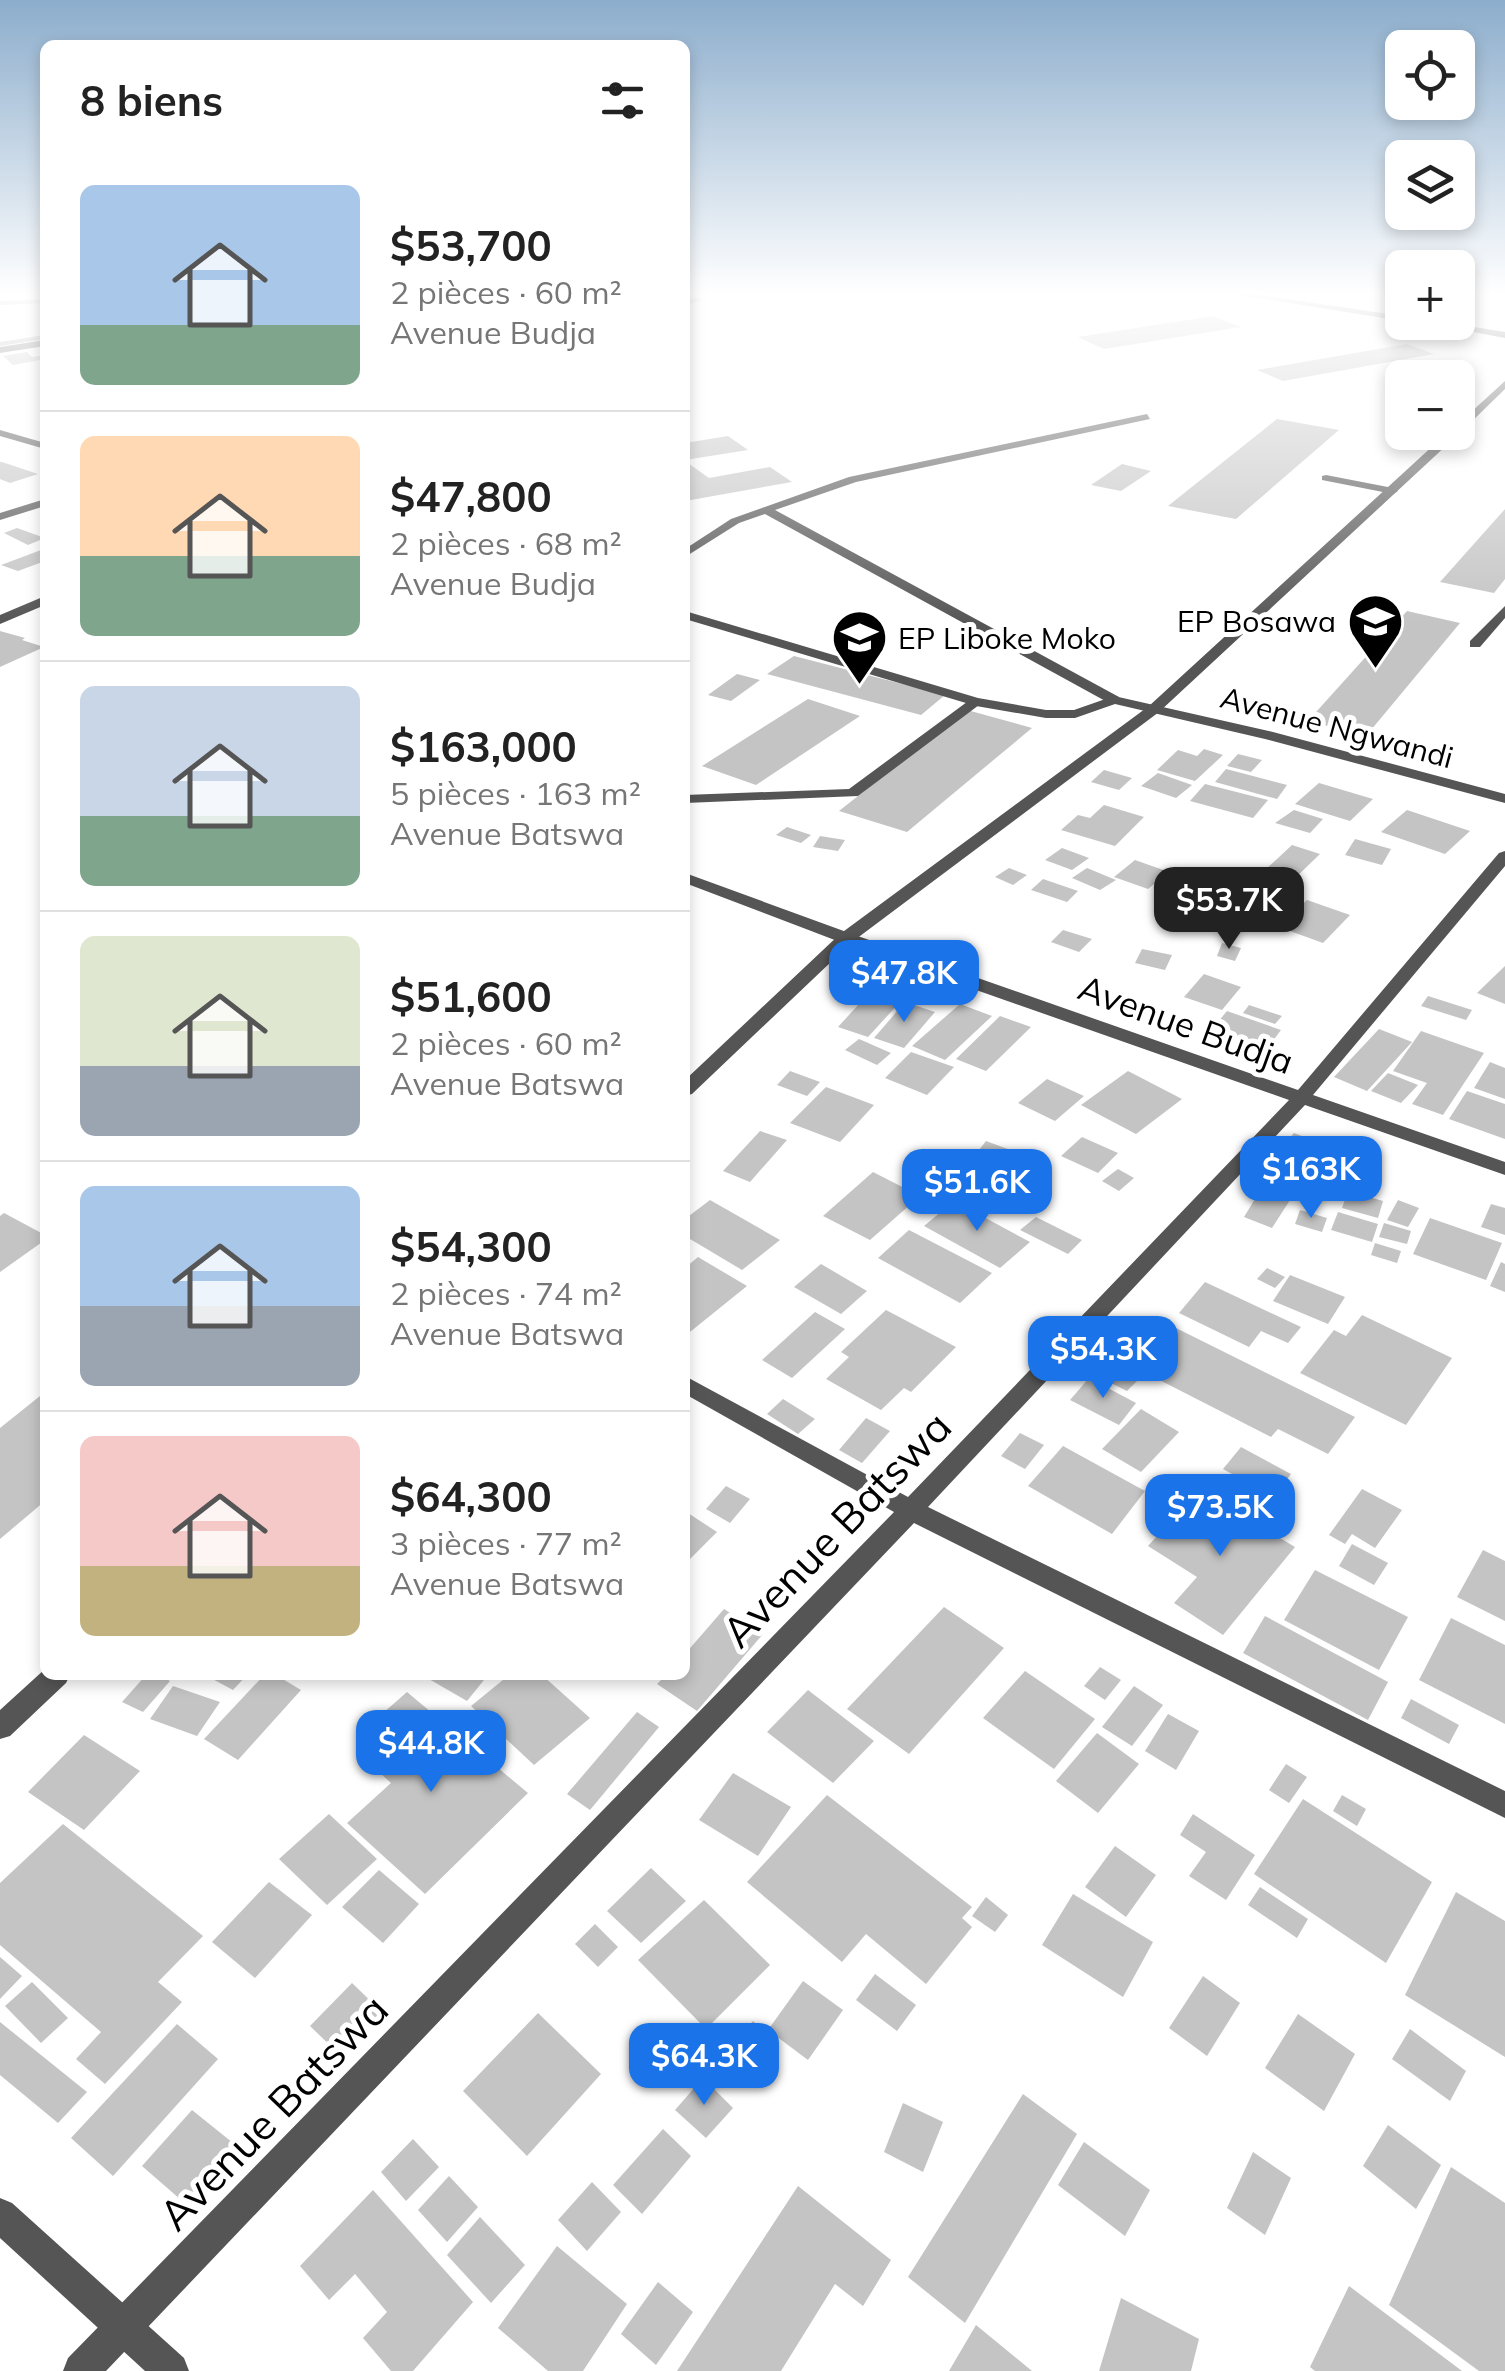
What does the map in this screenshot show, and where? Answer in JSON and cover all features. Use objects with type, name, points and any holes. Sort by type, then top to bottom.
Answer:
[{"type":"street","points":[[690,551],[735,521],[853,479],[1147,417]]},
{"type":"street","points":[[0,433],[40,445]]},
{"type":"street","points":[[690,1085],[846,938],[1154,709],[1436,450]]},
{"type":"street","points":[[1326,478],[1393,491]]},
{"type":"street","points":[[0,517],[40,504]]},
{"type":"street","points":[[766,510],[1114,700]]},
{"type":"street","points":[[0,620],[40,602]]},
{"type":"street","points":[[1475,644],[1505,610]]},
{"type":"street","points":[[690,616],[976,702],[1046,714],[1075,714],[1114,700]]},
{"type":"street","name":"Avenue Ngwandi","points":[[1114,700],[1505,799]]},
{"type":"street","points":[[690,799],[854,794],[976,702]]},
{"type":"street","name":"Avenue Batswa","points":[[81,2371],[911,1510],[1300,1099],[1505,856]]},
{"type":"street","name":"Avenue Budja","points":[[690,880],[1505,1169]]},
{"type":"street","points":[[690,1387],[911,1510],[1505,1806]]},
{"type":"street","points":[[0,1727],[52,1680]]},
{"type":"street","points":[[0,2215],[171,2371]]},
{"type":"building","points":[[1277,419],[1339,430],[1236,519],[1168,506]]},
{"type":"building","points":[[728,436],[748,450],[690,459],[690,442]]},
{"type":"building","points":[[0,462],[38,474],[10,483],[0,479]]},
{"type":"building","points":[[1122,464],[1151,471],[1121,491],[1091,485]]},
{"type":"building","points":[[690,465],[709,478],[770,467],[792,482],[690,500]]},
{"type":"building","points":[[1505,509],[1505,579],[1494,593],[1440,582]]},
{"type":"building","points":[[17,528],[40,536],[40,540],[28,545],[4,533]]},
{"type":"building","points":[[40,550],[40,563],[18,571],[1,565]]},
{"type":"building","points":[[1407,611],[1460,623],[1366,736],[1308,721]]},
{"type":"building","points":[[0,631],[40,646],[40,649],[0,667]]},
{"type":"building","points":[[794,656],[945,695],[921,715],[767,674]]},
{"type":"building","points":[[737,674],[760,680],[731,701],[708,695]]},
{"type":"building","points":[[808,699],[860,716],[756,785],[702,766]]},
{"type":"building","points":[[967,710],[1032,728],[907,832],[839,811]]},
{"type":"building","points":[[1204,749],[1223,755],[1195,781],[1157,770],[1178,750],[1197,756]]},
{"type":"building","points":[[1238,754],[1262,760],[1251,772],[1227,766]]},
{"type":"building","points":[[1226,769],[1287,785],[1277,799],[1215,782]]},
{"type":"building","points":[[1104,770],[1132,778],[1119,790],[1091,782]]},
{"type":"building","points":[[1158,773],[1192,785],[1176,798],[1141,786]]},
{"type":"building","points":[[1319,783],[1373,799],[1350,821],[1295,804]]},
{"type":"building","points":[[1205,784],[1268,800],[1253,818],[1190,801]]},
{"type":"building","points":[[1104,805],[1144,817],[1115,846],[1061,830],[1078,815],[1090,818]]},
{"type":"building","points":[[1294,810],[1323,819],[1310,833],[1275,823]]},
{"type":"building","points":[[1407,810],[1470,831],[1445,854],[1381,832]]},
{"type":"building","points":[[787,827],[811,835],[801,843],[776,835]]},
{"type":"building","points":[[820,836],[845,840],[838,851],[813,847]]},
{"type":"building","points":[[1355,839],[1391,849],[1382,865],[1345,855]]},
{"type":"building","points":[[1292,845],[1320,854],[1292,881],[1264,871]]},
{"type":"building","points":[[1062,848],[1089,858],[1072,870],[1045,860]]},
{"type":"building","points":[[1135,860],[1169,872],[1148,889],[1114,877]]},
{"type":"building","points":[[1009,868],[1027,875],[1013,885],[995,877]]},
{"type":"building","points":[[1087,868],[1116,880],[1100,890],[1072,878]]},
{"type":"building","points":[[1043,879],[1078,891],[1067,902],[1031,890]]},
{"type":"building","points":[[1200,880],[1248,897],[1231,912],[1183,895]]},
{"type":"building","points":[[1307,900],[1350,915],[1323,943],[1279,927]]},
{"type":"building","points":[[1063,930],[1092,939],[1079,952],[1051,942]]},
{"type":"building","points":[[1222,943],[1241,948],[1235,961],[1217,956]]},
{"type":"building","points":[[1142,949],[1172,955],[1165,970],[1135,963]]},
{"type":"building","points":[[1505,966],[1505,1004],[1477,993]]},
{"type":"building","points":[[1204,974],[1241,987],[1222,1010],[1184,997]]},
{"type":"building","points":[[870,992],[900,1002],[868,1037],[838,1027]]},
{"type":"building","points":[[1428,996],[1472,1010],[1466,1020],[1421,1006]]},
{"type":"building","points":[[905,1002],[935,1012],[904,1048],[874,1038]]},
{"type":"building","points":[[960,1004],[992,1016],[945,1060],[912,1046]]},
{"type":"building","points":[[1249,1005],[1282,1016],[1275,1024],[1243,1013]]},
{"type":"building","points":[[1227,1011],[1281,1030],[1263,1054],[1208,1034]]},
{"type":"building","points":[[1000,1016],[1031,1027],[986,1071],[956,1059]]},
{"type":"building","points":[[1379,1029],[1412,1042],[1367,1091],[1334,1077]]},
{"type":"building","points":[[1421,1031],[1484,1053],[1443,1115],[1412,1104],[1427,1083],[1393,1071]]},
{"type":"building","points":[[859,1039],[891,1053],[877,1065],[845,1050]]},
{"type":"building","points":[[911,1052],[954,1067],[927,1095],[885,1078]]},
{"type":"building","points":[[1490,1062],[1505,1068],[1505,1099],[1474,1088]]},
{"type":"building","points":[[790,1071],[820,1082],[807,1096],[777,1085]]},
{"type":"building","points":[[1128,1071],[1182,1099],[1136,1134],[1081,1105]]},
{"type":"building","points":[[1388,1073],[1418,1085],[1401,1103],[1371,1091]]},
{"type":"building","points":[[1047,1079],[1084,1096],[1055,1121],[1018,1103]]},
{"type":"building","points":[[826,1087],[874,1105],[840,1142],[790,1123]]},
{"type":"building","points":[[1467,1091],[1505,1104],[1505,1139],[1449,1119]]},
{"type":"building","points":[[760,1131],[787,1140],[750,1182],[723,1171]]},
{"type":"building","points":[[1294,1133],[1328,1146],[1290,1192],[1256,1177]]},
{"type":"building","points":[[1082,1137],[1118,1153],[1098,1173],[1061,1156]]},
{"type":"building","points":[[986,1141],[1041,1161],[1003,1212],[947,1191]]},
{"type":"building","points":[[1334,1165],[1354,1182],[1333,1190],[1313,1174]]},
{"type":"building","points":[[1118,1169],[1134,1178],[1119,1191],[1102,1181]]},
{"type":"building","points":[[873,1172],[920,1196],[870,1240],[823,1216]]},
{"type":"building","points":[[1261,1189],[1290,1200],[1272,1228],[1244,1217]]},
{"type":"building","points":[[1348,1191],[1383,1201],[1378,1218],[1342,1208]]},
{"type":"building","points":[[710,1200],[780,1240],[742,1270],[690,1239],[690,1215]]},
{"type":"building","points":[[1398,1200],[1419,1208],[1408,1227],[1387,1220]]},
{"type":"building","points":[[954,1201],[1030,1242],[1000,1268],[924,1226]]},
{"type":"building","points":[[1491,1204],[1505,1208],[1505,1235],[1481,1227]]},
{"type":"building","points":[[1300,1210],[1327,1218],[1322,1232],[1295,1224]]},
{"type":"building","points":[[1338,1212],[1378,1224],[1372,1242],[1331,1230]]},
{"type":"building","points":[[4,1213],[40,1232],[40,1244],[0,1272],[0,1216]]},
{"type":"building","points":[[1036,1217],[1082,1240],[1068,1254],[1020,1230]]},
{"type":"building","points":[[1430,1218],[1502,1243],[1486,1280],[1413,1254]]},
{"type":"building","points":[[1384,1223],[1411,1231],[1407,1244],[1379,1237]]},
{"type":"building","points":[[909,1230],[992,1273],[960,1303],[878,1258]]},
{"type":"building","points":[[1375,1243],[1401,1251],[1397,1263],[1371,1255]]},
{"type":"building","points":[[698,1257],[747,1286],[690,1332],[690,1264]]},
{"type":"building","points":[[1501,1262],[1505,1264],[1505,1292],[1490,1286]]},
{"type":"building","points":[[821,1264],[867,1291],[841,1314],[794,1287]]},
{"type":"building","points":[[1267,1268],[1285,1277],[1275,1288],[1257,1279]]},
{"type":"building","points":[[1290,1275],[1345,1297],[1328,1324],[1273,1301]]},
{"type":"building","points":[[1205,1282],[1301,1327],[1288,1343],[1261,1331],[1249,1347],[1179,1313]]},
{"type":"building","points":[[886,1310],[956,1347],[911,1392],[904,1388],[881,1410],[826,1379],[849,1357],[841,1352]]},
{"type":"building","points":[[815,1312],[845,1329],[792,1378],[762,1360]]},
{"type":"building","points":[[1362,1315],[1452,1358],[1406,1425],[1300,1373],[1334,1330],[1346,1336]]},
{"type":"building","points":[[1174,1327],[1355,1417],[1328,1454],[1278,1429],[1271,1437],[1138,1369]]},
{"type":"building","points":[[1117,1368],[1138,1380],[1127,1391],[1105,1380]]},
{"type":"building","points":[[1089,1378],[1136,1403],[1119,1425],[1070,1400]]},
{"type":"building","points":[[40,1396],[40,1505],[0,1539],[0,1428]]},
{"type":"building","points":[[783,1399],[815,1419],[798,1434],[767,1414]]},
{"type":"building","points":[[1141,1409],[1179,1432],[1141,1472],[1102,1449]]},
{"type":"building","points":[[866,1418],[890,1431],[862,1463],[839,1450]]},
{"type":"building","points":[[1020,1433],[1044,1445],[1025,1469],[1001,1456]]},
{"type":"building","points":[[1063,1446],[1145,1491],[1112,1534],[1028,1486]]},
{"type":"building","points":[[1241,1447],[1291,1474],[1274,1497],[1223,1469]]},
{"type":"building","points":[[726,1486],[750,1499],[730,1523],[706,1509]]},
{"type":"building","points":[[1199,1489],[1295,1547],[1223,1635],[1174,1603],[1197,1577],[1148,1546]]},
{"type":"building","points":[[1362,1489],[1402,1510],[1375,1548],[1352,1534],[1345,1544],[1329,1535]]},
{"type":"building","points":[[690,1514],[717,1532],[690,1559]]},
{"type":"building","points":[[1352,1544],[1388,1563],[1374,1585],[1339,1566]]},
{"type":"building","points":[[1483,1550],[1505,1561],[1505,1621],[1457,1597]]},
{"type":"building","points":[[1315,1570],[1408,1617],[1379,1670],[1284,1620]]},
{"type":"building","points":[[944,1607],[1004,1648],[909,1754],[847,1709]]},
{"type":"building","points":[[724,1609],[763,1634],[697,1711],[657,1684],[661,1680],[690,1680],[690,1648]]},
{"type":"building","points":[[1265,1616],[1388,1682],[1368,1720],[1243,1653]]},
{"type":"building","points":[[1451,1618],[1505,1645],[1505,1724],[1419,1680]]},
{"type":"building","points":[[1100,1667],[1121,1680],[1105,1700],[1084,1686]]},
{"type":"building","points":[[1025,1671],[1095,1719],[1054,1769],[983,1718]]},
{"type":"building","points":[[142,1680],[170,1681],[143,1712],[122,1702]]},
{"type":"building","points":[[214,1680],[242,1680],[233,1690]]},
{"type":"building","points":[[259,1680],[284,1680],[301,1690],[238,1760],[204,1739]]},
{"type":"building","points":[[431,1680],[484,1680],[467,1701]]},
{"type":"building","points":[[503,1680],[548,1680],[590,1718],[534,1765],[471,1706]]},
{"type":"building","points":[[173,1686],[220,1702],[197,1736],[150,1719]]},
{"type":"building","points":[[1134,1686],[1163,1705],[1132,1746],[1102,1727]]},
{"type":"building","points":[[808,1690],[874,1741],[833,1783],[767,1732]]},
{"type":"building","points":[[407,1692],[528,1793],[425,1894],[347,1823],[391,1783],[370,1764],[389,1747],[366,1728]]},
{"type":"building","points":[[1411,1699],[1459,1725],[1449,1744],[1401,1718]]},
{"type":"building","points":[[637,1712],[659,1727],[590,1810],[567,1794]]},
{"type":"building","points":[[1168,1714],[1199,1731],[1176,1770],[1145,1751]]},
{"type":"building","points":[[1097,1733],[1139,1764],[1098,1813],[1056,1781]]},
{"type":"building","points":[[84,1735],[140,1771],[84,1830],[28,1792]]},
{"type":"building","points":[[1286,1764],[1307,1777],[1289,1803],[1269,1790]]},
{"type":"building","points":[[733,1773],[791,1807],[758,1856],[699,1820]]},
{"type":"building","points":[[827,1795],[972,1907],[962,1918],[972,1927],[926,1984],[866,1934],[842,1962],[747,1882]]},
{"type":"building","points":[[1342,1795],[1366,1809],[1357,1826],[1333,1811]]},
{"type":"building","points":[[1303,1799],[1432,1882],[1386,1963],[1254,1874]]},
{"type":"building","points":[[329,1814],[377,1859],[327,1905],[279,1859]]},
{"type":"building","points":[[1193,1814],[1255,1855],[1226,1900],[1189,1876],[1206,1852],[1180,1835]]},
{"type":"building","points":[[63,1824],[203,1936],[158,1982],[182,2002],[105,2084],[76,2059],[101,2032],[0,1945],[0,1883]]},
{"type":"building","points":[[1115,1846],[1156,1875],[1126,1917],[1085,1887]]},
{"type":"building","points":[[651,1868],[686,1901],[641,1943],[607,1911]]},
{"type":"building","points":[[379,1870],[419,1904],[383,1943],[342,1907]]},
{"type":"building","points":[[269,1882],[312,1915],[255,1978],[212,1942]]},
{"type":"building","points":[[1260,1887],[1308,1919],[1297,1938],[1248,1905]]},
{"type":"building","points":[[1456,1892],[1505,1921],[1505,2057],[1405,1995]]},
{"type":"building","points":[[1073,1894],[1153,1942],[1123,1997],[1042,1945]]},
{"type":"building","points":[[986,1897],[1008,1915],[995,1932],[972,1916]]},
{"type":"building","points":[[704,1900],[770,1965],[706,2029],[638,1960]]},
{"type":"building","points":[[595,1924],[618,1947],[598,1967],[575,1944]]},
{"type":"building","points":[[0,1957],[22,1976],[0,1999]]},
{"type":"building","points":[[875,1974],[916,2005],[897,2031],[856,2000]]},
{"type":"building","points":[[1203,1976],[1240,2003],[1207,2056],[1169,2028]]},
{"type":"building","points":[[803,1981],[843,2010],[808,2060],[768,2030]]},
{"type":"building","points":[[32,1982],[68,2018],[41,2043],[5,2006]]},
{"type":"building","points":[[352,1983],[382,2012],[340,2055],[310,2026]]},
{"type":"building","points":[[538,2013],[601,2074],[527,2156],[463,2091]]},
{"type":"building","points":[[1298,2014],[1355,2054],[1324,2111],[1265,2068]]},
{"type":"building","points":[[753,2021],[773,2039],[756,2058],[736,2040]]},
{"type":"building","points":[[0,2022],[87,2092],[58,2123],[0,2075]]},
{"type":"building","points":[[177,2024],[218,2059],[113,2176],[71,2138]]},
{"type":"building","points":[[1410,2029],[1466,2071],[1450,2101],[1392,2059]]},
{"type":"building","points":[[703,2078],[733,2108],[706,2138],[675,2110]]},
{"type":"building","points":[[1023,2094],[1077,2134],[965,2323],[908,2277]]},
{"type":"building","points":[[903,2103],[943,2122],[923,2172],[884,2152]]},
{"type":"building","points":[[192,2110],[238,2147],[188,2206],[142,2166]]},
{"type":"building","points":[[1388,2125],[1441,2165],[1416,2209],[1363,2166]]},
{"type":"building","points":[[663,2129],[691,2156],[642,2214],[613,2185]]},
{"type":"building","points":[[413,2139],[439,2167],[406,2201],[381,2172]]},
{"type":"building","points":[[1084,2142],[1150,2190],[1125,2236],[1058,2185]]},
{"type":"building","points":[[1253,2152],[1291,2178],[1265,2235],[1227,2208]]},
{"type":"building","points":[[1451,2167],[1505,2203],[1505,2371],[1479,2371],[1389,2305]]},
{"type":"building","points":[[449,2176],[478,2207],[447,2242],[418,2210]]},
{"type":"building","points":[[592,2182],[621,2212],[587,2251],[558,2220]]},
{"type":"building","points":[[798,2186],[891,2260],[863,2306],[835,2284],[781,2371],[677,2371]]},
{"type":"building","points":[[373,2190],[473,2302],[413,2371],[391,2371],[363,2338],[387,2312],[355,2274],[329,2300],[300,2266]]},
{"type":"building","points":[[480,2217],[525,2265],[491,2303],[447,2255]]},
{"type":"building","points":[[557,2246],[627,2304],[583,2371],[548,2371],[498,2328]]},
{"type":"building","points":[[658,2282],[693,2312],[656,2365],[621,2334]]},
{"type":"building","points":[[1349,2286],[1462,2371],[1315,2371],[1310,2367]]},
{"type":"building","points":[[1121,2298],[1199,2339],[1191,2371],[1099,2371]]},
{"type":"building","points":[[976,2325],[1032,2371],[949,2371]]},
{"type":"place","name":"EP Bosawa","points":[[1375,670]]},
{"type":"place","name":"EP Liboke Moko","points":[[859,687]]}]
